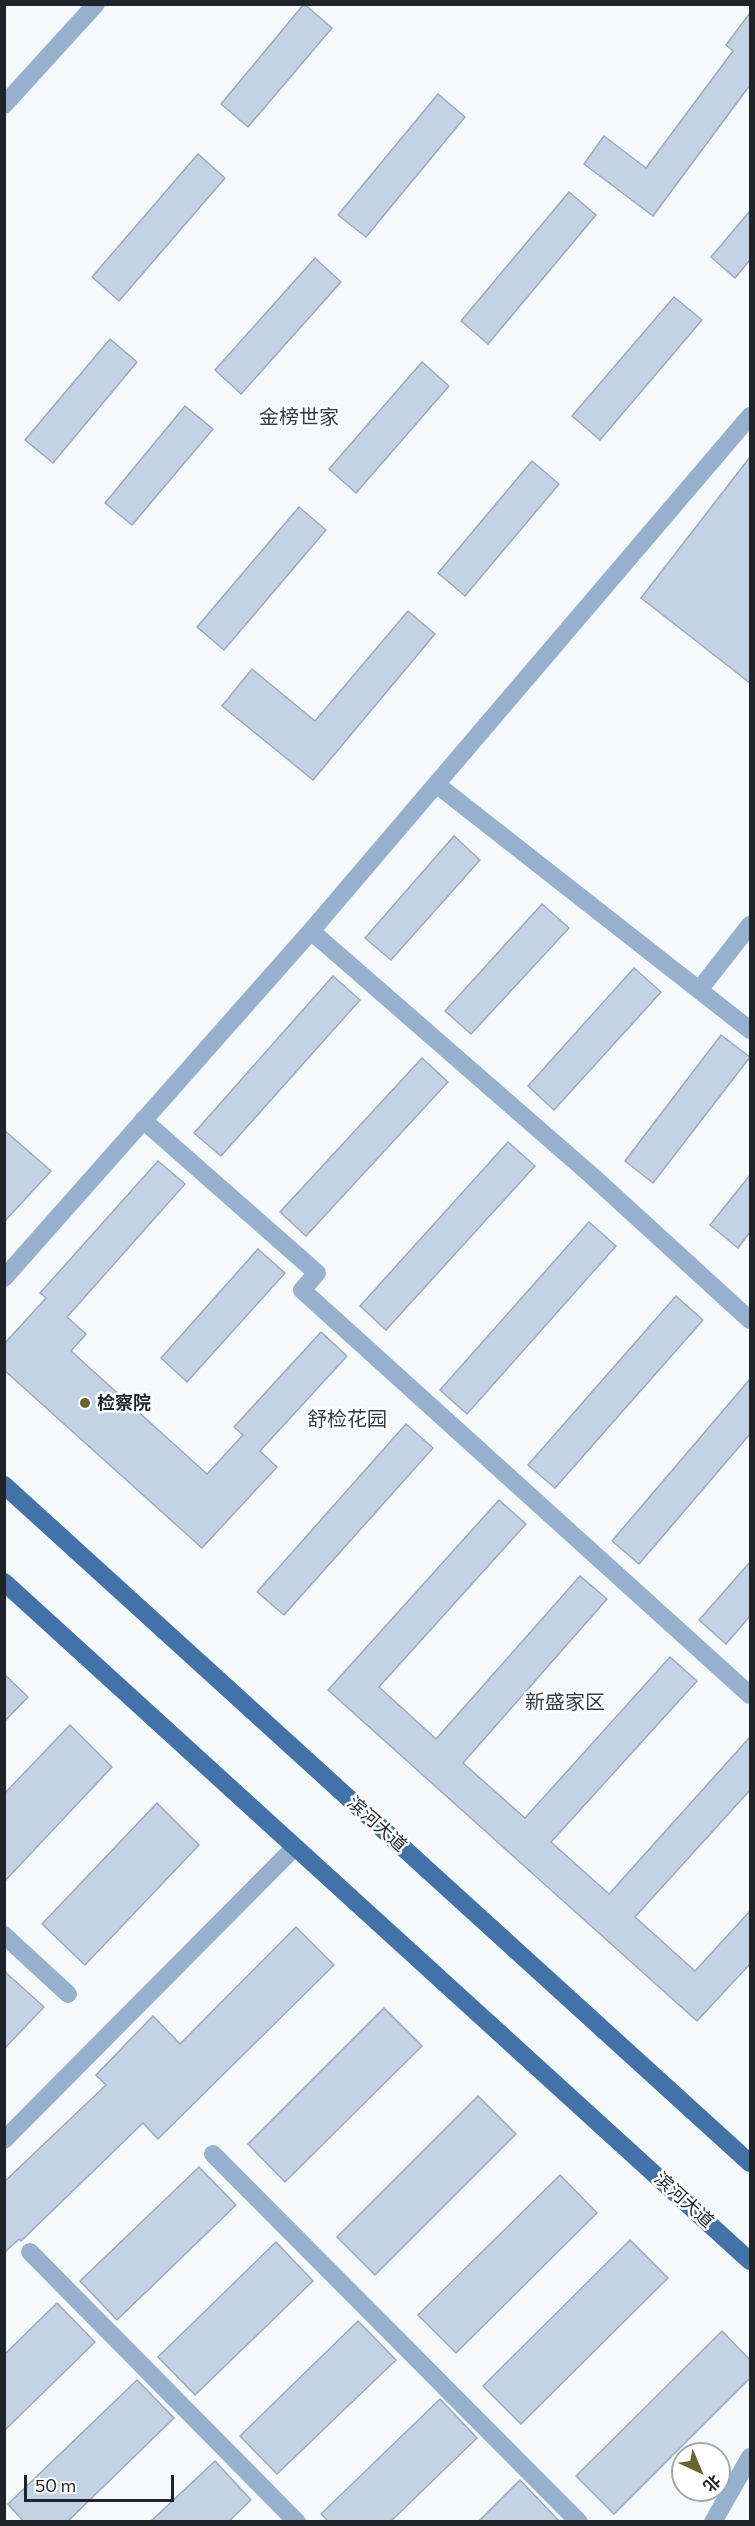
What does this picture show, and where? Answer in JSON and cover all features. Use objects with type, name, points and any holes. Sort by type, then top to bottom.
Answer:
[{"type":"main road","name":"滨河大道","points":[[4,1485],[750,2163]]},
{"type":"main road","name":"滨河大道","points":[[4,1582],[750,2261]]},
{"type":"street","points":[[4,105],[96,4]]},
{"type":"street","points":[[4,1278],[311,931],[750,416]]},
{"type":"street","points":[[436,784],[750,1030]]},
{"type":"street","points":[[699,990],[750,925]]},
{"type":"street","points":[[311,931],[591,1174],[750,1320]]},
{"type":"street","points":[[143,1120],[317,1273],[302,1290],[750,1695]]},
{"type":"street","points":[[4,2139],[296,1847]]},
{"type":"street","points":[[4,1935],[68,1994]]},
{"type":"street","points":[[213,2154],[579,2522]]},
{"type":"street","points":[[30,2252],[297,2522]]},
{"type":"street","points":[[713,2522],[750,2457]]},
{"type":"building","points":[[304,4],[332,28],[248,127],[221,104]]},
{"type":"building","points":[[750,13],[750,85],[653,216],[584,164],[604,136],[646,168],[733,51],[726,45]]},
{"type":"building","points":[[438,94],[465,117],[366,237],[338,215]]},
{"type":"building","points":[[198,154],[225,178],[119,301],[92,277]]},
{"type":"building","points":[[569,192],[596,215],[488,344],[461,321]]},
{"type":"building","points":[[750,211],[750,260],[735,278],[711,257]]},
{"type":"building","points":[[315,258],[341,282],[241,394],[215,370]]},
{"type":"building","points":[[674,297],[702,320],[600,440],[572,416]]},
{"type":"building","points":[[110,339],[137,362],[53,463],[25,440]]},
{"type":"building","points":[[422,362],[449,386],[356,493],[329,469]]},
{"type":"building","points":[[185,406],[213,429],[132,525],[105,503]]},
{"type":"building","points":[[750,457],[750,683],[641,598]]},
{"type":"building","points":[[532,461],[559,484],[465,596],[438,573]]},
{"type":"building","points":[[299,507],[326,530],[224,650],[197,627]]},
{"type":"building","points":[[408,611],[435,634],[313,780],[222,706],[252,669],[315,721]]},
{"type":"building","points":[[454,836],[480,860],[391,960],[365,938]]},
{"type":"building","points":[[542,904],[569,928],[471,1034],[445,1011]]},
{"type":"building","points":[[634,968],[661,992],[554,1110],[528,1086]]},
{"type":"building","points":[[333,976],[360,1000],[221,1156],[194,1133]]},
{"type":"building","points":[[721,1035],[750,1057],[653,1183],[625,1161]]},
{"type":"building","points":[[422,1058],[448,1082],[306,1236],[280,1212]]},
{"type":"building","points":[[4,1130],[51,1171],[4,1222]]},
{"type":"building","points":[[508,1142],[535,1166],[386,1330],[360,1306]]},
{"type":"building","name":"检察院","points":[[158,1161],[185,1184],[67,1317],[86,1334],[71,1351],[207,1474],[243,1435],[234,1427],[321,1332],[347,1356],[260,1451],[277,1467],[202,1548],[4,1370],[4,1344],[46,1298],[40,1293]]},
{"type":"building","points":[[750,1175],[750,1232],[738,1248],[710,1225]]},
{"type":"building","points":[[589,1222],[616,1246],[467,1414],[440,1390]]},
{"type":"building","points":[[258,1249],[285,1273],[187,1382],[161,1358]]},
{"type":"building","points":[[676,1296],[703,1320],[555,1488],[528,1465]]},
{"type":"building","points":[[750,1379],[750,1434],[639,1564],[612,1541]]},
{"type":"building","points":[[406,1424],[433,1448],[284,1615],[257,1592]]},
{"type":"building","points":[[499,1500],[526,1524],[379,1687],[436,1739],[580,1576],[607,1599],[463,1763],[525,1818],[670,1657],[697,1681],[551,1842],[609,1894],[750,1737],[750,1790],[635,1917],[695,1971],[750,1911],[750,1964],[697,2021],[328,1690]]},
{"type":"building","points":[[750,1562],[750,1616],[726,1644],[699,1620]]},
{"type":"building","points":[[4,1674],[28,1697],[4,1722]]},
{"type":"building","points":[[70,1725],[112,1767],[4,1882],[4,1794]]},
{"type":"building","points":[[157,1803],[199,1845],[85,1965],[42,1924]]},
{"type":"building","points":[[296,1927],[334,1965],[158,2139],[143,2123],[21,2241],[19,2239],[4,2253],[4,2182],[106,2085],[96,2075],[153,2016],[180,2044]]},
{"type":"building","points":[[4,1971],[44,2007],[4,2049]]},
{"type":"building","points":[[384,2008],[422,2046],[285,2182],[248,2144]]},
{"type":"building","points":[[478,2096],[516,2134],[375,2275],[337,2237]]},
{"type":"building","points":[[199,2167],[236,2205],[117,2320],[80,2281]]},
{"type":"building","points":[[560,2175],[597,2213],[456,2353],[418,2315]]},
{"type":"building","points":[[630,2240],[668,2278],[521,2424],[483,2386]]},
{"type":"building","points":[[276,2242],[313,2281],[195,2395],[158,2357]]},
{"type":"building","points":[[57,2303],[95,2342],[4,2431],[4,2355]]},
{"type":"building","points":[[358,2321],[396,2360],[277,2474],[240,2436]]},
{"type":"building","points":[[722,2331],[750,2360],[750,2378],[686,2442],[671,2442],[671,2457],[614,2514],[576,2476]]},
{"type":"building","points":[[137,2380],[174,2418],[67,2522],[24,2522],[8,2504]]},
{"type":"building","points":[[440,2399],[477,2438],[390,2522],[329,2522],[321,2514]]},
{"type":"building","points":[[215,2461],[251,2500],[228,2522],[150,2522]]},
{"type":"building","points":[[520,2480],[560,2522],[478,2522]]},
{"type":"place","name":"检察院","points":[[85,1403]]},
{"type":"district","name":"金榜世家","points":[[299,417]]},
{"type":"district","name":"舒检花园","points":[[347,1419]]},
{"type":"district","name":"新盛家区","points":[[565,1702]]}]
